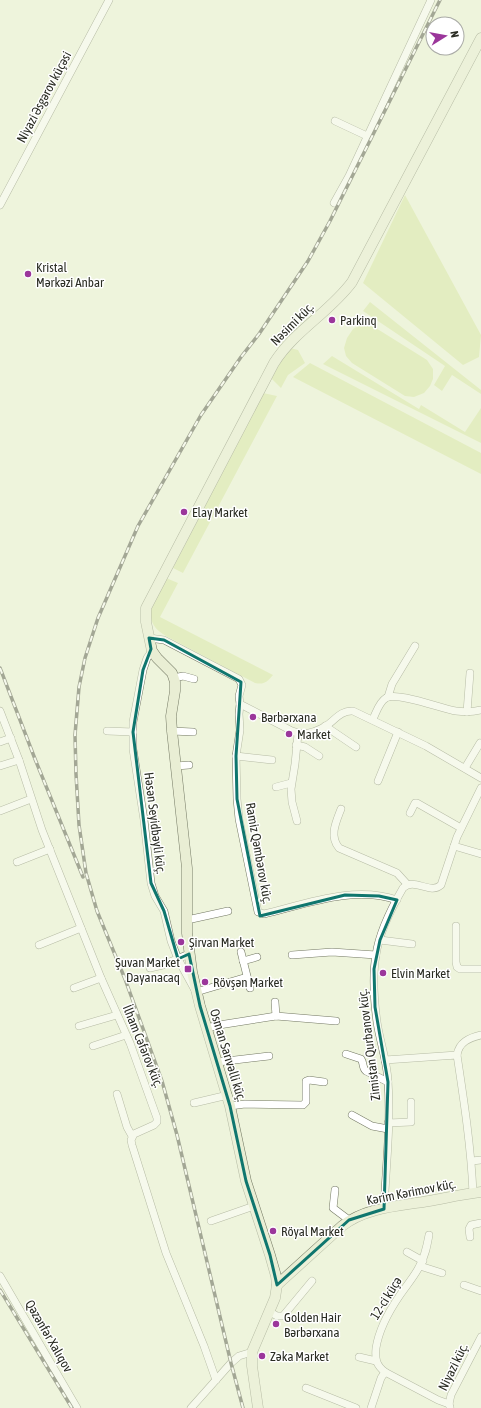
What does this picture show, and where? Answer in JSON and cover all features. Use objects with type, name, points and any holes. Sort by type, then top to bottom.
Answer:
[{"type":"street","name":"Niyazi Əsgərov küçəsi","points":[[0,205],[109,0]]},
{"type":"street","points":[[334,203],[431,0]]},
{"type":"street","name":"Nəsimi küç.","points":[[149,638],[146,614],[148,602],[274,363],[286,346],[344,293],[352,282],[481,38]]},
{"type":"street","points":[[335,121],[367,136]]},
{"type":"street","points":[[194,679],[183,676],[174,678],[152,651],[149,638],[164,640],[239,679],[242,685],[239,696],[240,704],[298,734],[307,733],[325,726],[349,710],[358,712],[426,746],[481,778]]},
{"type":"street","points":[[388,697],[392,684],[415,646]]},
{"type":"street","name":"Həsən Seyidbəyli küç.","points":[[152,651],[147,658],[143,670],[133,732],[133,749],[144,820],[151,883],[155,896],[164,911],[170,936],[178,959],[196,992]]},
{"type":"street","points":[[467,712],[470,673]]},
{"type":"street","name":"Osman Sarıvəlli küç.","points":[[174,678],[176,686],[171,716],[187,868],[186,920],[189,954],[196,992],[228,1096],[243,1166],[276,1276],[277,1285],[275,1298],[252,1352],[252,1366],[258,1408]]},
{"type":"street","points":[[373,719],[382,701],[388,697],[405,698],[446,709],[467,712],[481,710]]},
{"type":"street","name":"Ramiz Qəmbərov küç.","points":[[240,704],[240,730],[236,756],[239,819],[258,912],[264,914],[345,895],[362,894],[397,900]]},
{"type":"street","name":"İlham Cəfərov küç.","points":[[0,711],[50,849],[101,978],[148,1090],[157,1118],[157,1122],[154,1125],[137,1132],[132,1136]]},
{"type":"street","points":[[325,726],[356,747]]},
{"type":"street","points":[[107,731],[133,732]]},
{"type":"street","points":[[172,731],[193,732]]},
{"type":"street","points":[[378,781],[398,732]]},
{"type":"street","points":[[297,821],[292,802],[291,783],[295,764],[298,734]]},
{"type":"street","points":[[0,742],[11,738]]},
{"type":"street","points":[[465,768],[480,743]]},
{"type":"street","points":[[296,745],[305,747],[319,756]]},
{"type":"street","points":[[236,756],[272,760]]},
{"type":"street","points":[[0,766],[19,760]]},
{"type":"street","points":[[176,766],[189,765]]},
{"type":"street","points":[[276,787],[291,783]]},
{"type":"street","points":[[341,808],[333,832],[335,843],[339,848],[397,873],[407,884],[433,889],[442,885],[461,828],[481,788]]},
{"type":"street","points":[[0,811],[31,799]]},
{"type":"street","points":[[410,813],[415,803],[417,803],[461,828]]},
{"type":"street","points":[[454,846],[481,854]]},
{"type":"street","points":[[17,862],[50,849]]},
{"type":"street","name":"Zimistan Qurbanov küç.","points":[[384,1209],[388,1126],[388,1082],[375,1007],[374,984],[376,955],[380,940],[397,900],[403,888],[407,884]]},
{"type":"street","points":[[186,920],[228,911]]},
{"type":"street","points":[[456,926],[457,967],[460,969],[481,969]]},
{"type":"street","points":[[39,945],[81,928]]},
{"type":"street","points":[[380,940],[412,944]]},
{"type":"street","points":[[241,952],[250,988]]},
{"type":"street","points":[[292,956],[332,952],[376,955]]},
{"type":"street","points":[[150,968],[189,954]]},
{"type":"street","points":[[243,961],[257,957]]},
{"type":"street","points":[[196,992],[247,977]]},
{"type":"street","points":[[74,988],[101,978]]},
{"type":"street","points":[[275,1002],[276,1016]]},
{"type":"street","points":[[79,1026],[117,1015]]},
{"type":"street","points":[[207,1028],[276,1016],[336,1021]]},
{"type":"street","points":[[93,1046],[126,1035]]},
{"type":"street","points":[[477,1193],[457,1055],[460,1046],[468,1039],[481,1036]]},
{"type":"street","points":[[346,1054],[361,1059],[363,1061],[364,1070],[388,1082]]},
{"type":"street","points":[[385,1060],[457,1055]]},
{"type":"street","points":[[218,1062],[269,1056]]},
{"type":"street","points":[[230,1106],[245,1104],[303,1105],[306,1102],[306,1081],[324,1082]]},
{"type":"street","points":[[117,1094],[127,1127],[132,1136],[132,1146],[166,1253],[204,1346],[216,1380]]},
{"type":"street","points":[[194,1103],[228,1096]]},
{"type":"street","points":[[352,1115],[372,1126],[388,1126],[411,1122],[411,1102]]},
{"type":"street","points":[[472,1161],[481,1160]]},
{"type":"street","points":[[335,1190],[333,1208],[349,1220]]},
{"type":"street","name":"Kərim Kərimov küç.","points":[[277,1285],[349,1220],[366,1213],[384,1209],[477,1193]]},
{"type":"street","points":[[211,1222],[254,1206]]},
{"type":"street","points":[[470,1237],[471,1225],[481,1223]]},
{"type":"street","name":"12-ci küçə","points":[[376,1361],[378,1337],[382,1326],[394,1304],[421,1264],[428,1235]]},
{"type":"street","points":[[407,1252],[421,1264],[442,1273]]},
{"type":"street","name":"Qəzənfər Xalıqov","points":[[0,1276],[78,1408]]},
{"type":"street","points":[[270,1312],[277,1316],[283,1316],[312,1281]]},
{"type":"street","points":[[464,1285],[481,1291]]},
{"type":"street","name":"Niyazi küç.","points":[[450,1406],[451,1395],[481,1337]]},
{"type":"street","points":[[191,1408],[231,1363],[239,1356],[252,1352]]},
{"type":"street","points":[[359,1357],[376,1361],[380,1368],[385,1372],[450,1406]]},
{"type":"street","points":[[371,1408],[381,1378],[385,1372]]},
{"type":"street","points":[[306,1388],[356,1408]]},
{"type":"highlighted area","points":[[149,638],[164,640],[241,682],[236,756],[237,799],[260,916],[345,895],[379,896],[397,900],[380,940],[374,969],[375,1007],[388,1082],[384,1209],[349,1220],[277,1285],[270,1255],[246,1181],[230,1106],[200,1006],[189,954],[178,959],[164,911],[151,883],[133,732],[143,670],[151,649]]},
{"type":"green space","points":[[405,195],[481,335],[479,357],[463,365],[363,283]]},
{"type":"green space","points":[[370,302],[481,390],[481,394],[452,375],[442,391],[434,385],[445,366],[363,311]]},
{"type":"green space","points":[[362,324],[371,325],[427,360],[433,369],[433,379],[430,386],[424,393],[414,397],[405,396],[352,363],[346,356],[344,348],[347,338],[353,329]]},
{"type":"green space","points":[[290,348],[298,350],[305,363],[288,375],[281,388],[271,378]]},
{"type":"green space","points":[[332,356],[419,409],[421,405],[465,432],[481,408],[481,443],[323,364]]},
{"type":"green space","points":[[310,363],[481,453],[481,474],[293,377]]},
{"type":"green space","points":[[263,393],[277,396],[183,573],[173,568]]},
{"type":"green space","points":[[166,578],[178,583],[160,617],[273,675],[263,683],[255,683],[166,636],[158,630],[153,623],[151,609]]},
{"type":"railway","points":[[243,1408],[177,1135],[162,1081],[125,979],[97,911],[86,873],[79,825],[76,774],[75,735],[79,687],[85,658],[98,618],[138,526],[201,415],[241,357],[259,334],[308,261],[330,221],[440,0]]},
{"type":"railway","points":[[0,668],[83,877]]},
{"type":"railway","points":[[0,1290],[72,1408]]},
{"type":"place","name":"Kristal Mərkəzi Anbar","points":[[28,274]]},
{"type":"place","name":"Parkinq","points":[[332,320]]},
{"type":"place","name":"Elay Market","points":[[184,512]]},
{"type":"place","name":"Bərbərxana","points":[[253,717]]},
{"type":"place","name":"Market","points":[[289,734]]},
{"type":"place","name":"Şirvan Market","points":[[181,942]]},
{"type":"place","name":"Şuvan Market Dayanacaq","points":[[188,969]]},
{"type":"place","name":"Elvin Market","points":[[383,973]]},
{"type":"place","name":"Rövşən Market","points":[[205,982]]},
{"type":"place","name":"Röyal Market","points":[[273,1231]]},
{"type":"place","name":"Golden Hair Bərbərxana","points":[[276,1324]]},
{"type":"place","name":"Zəka Market","points":[[262,1356]]}]
